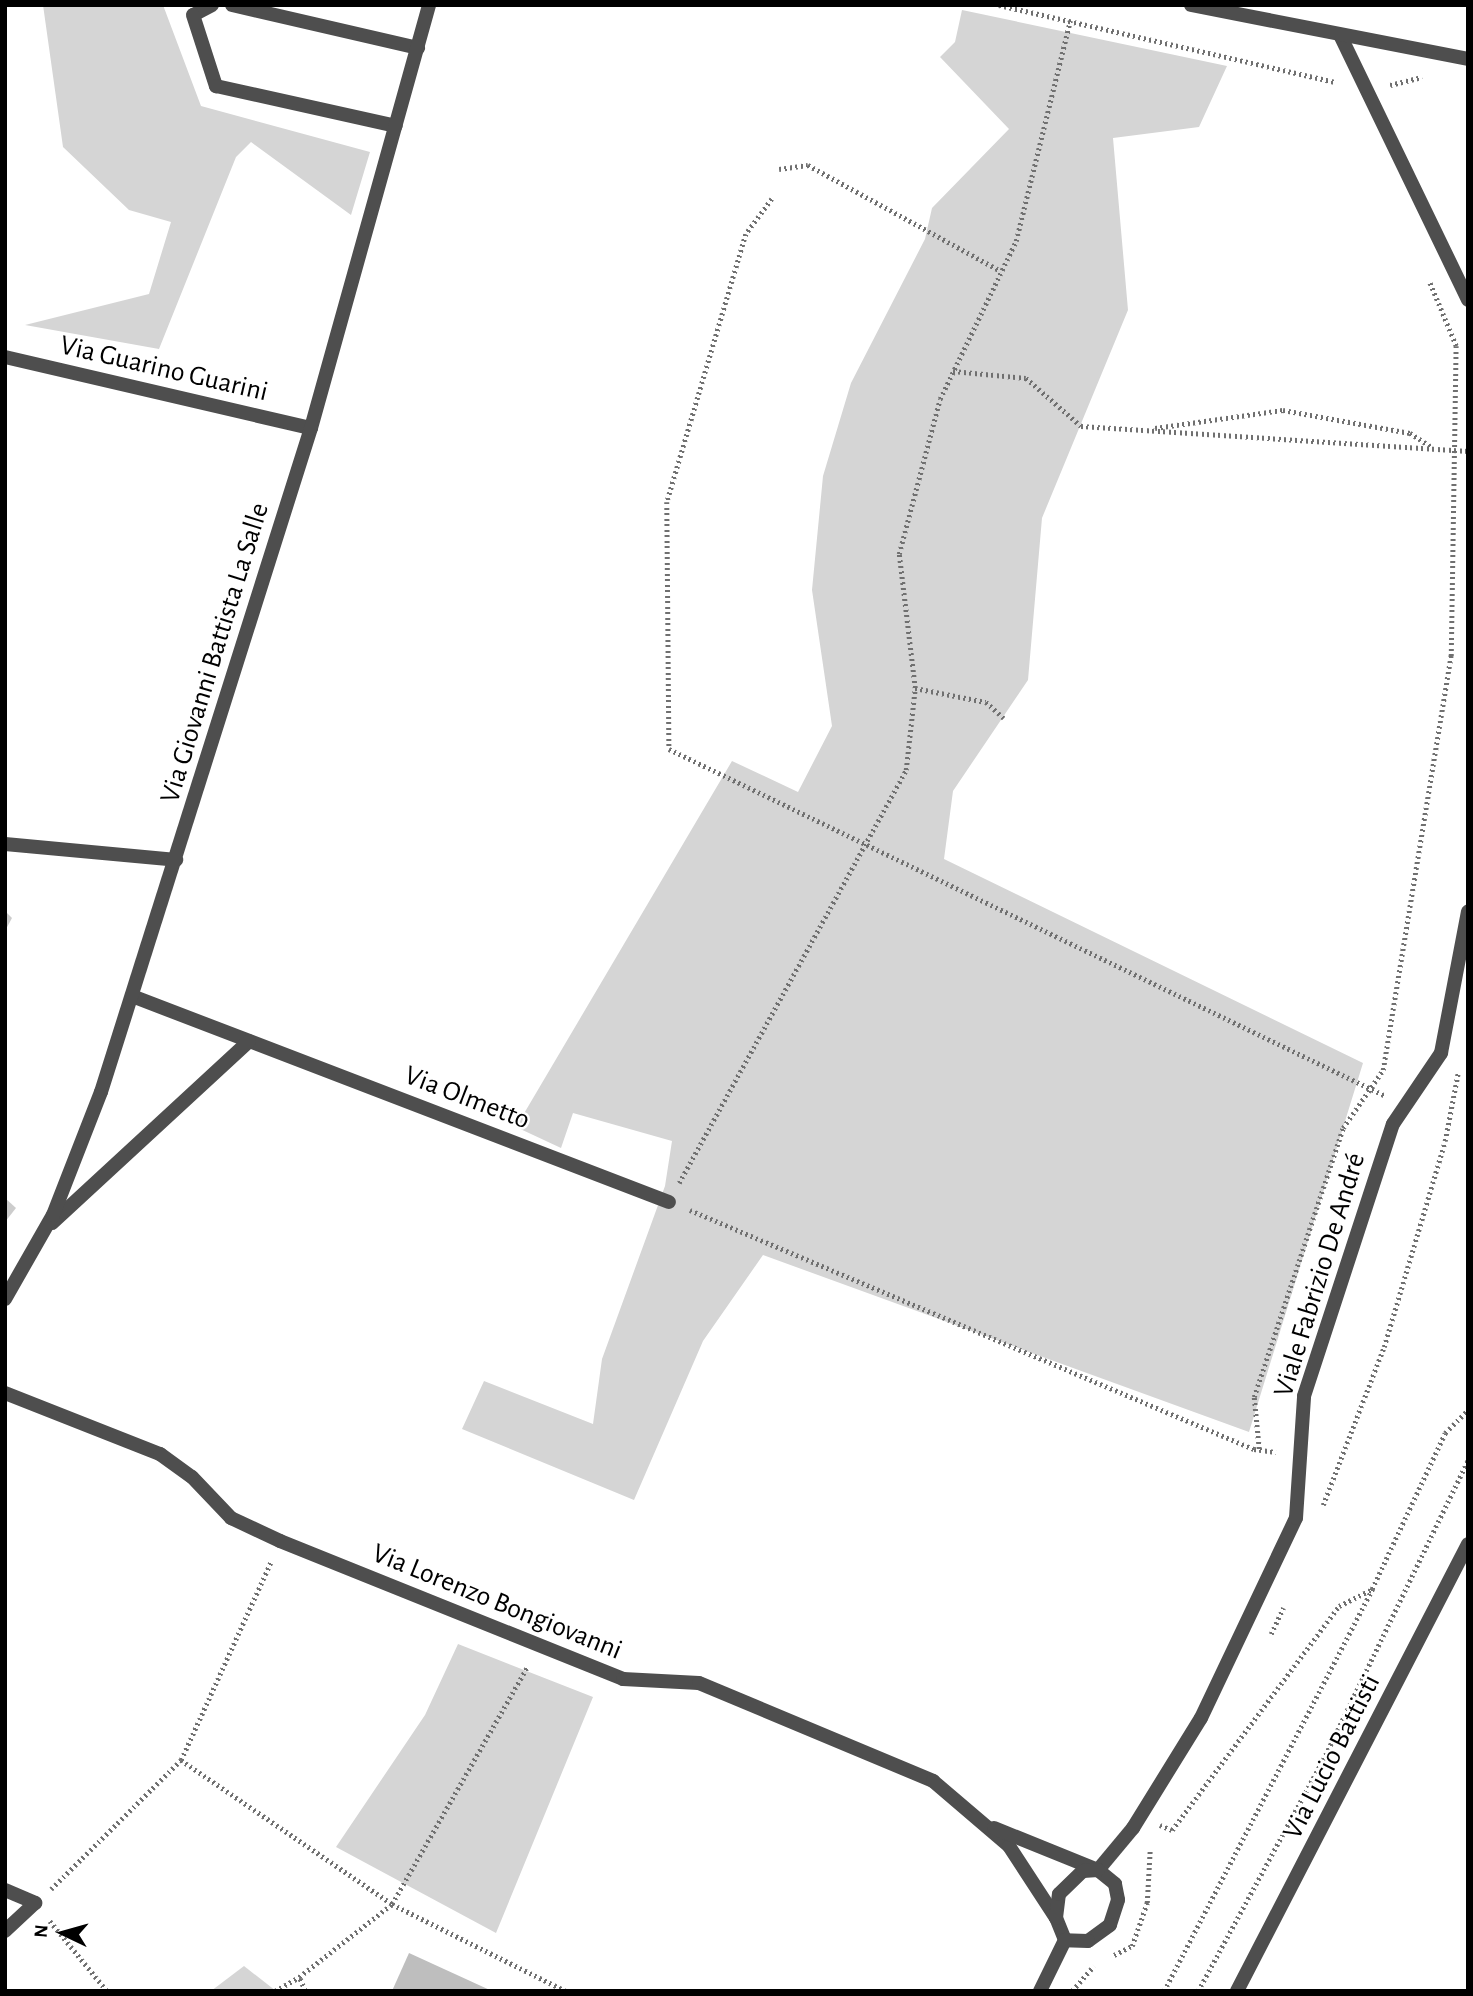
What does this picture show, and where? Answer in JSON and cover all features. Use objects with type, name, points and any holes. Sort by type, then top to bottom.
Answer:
[{"type":"street","points":[[212,5],[193,15],[216,86],[396,127]]},
{"type":"street","points":[[232,5],[418,48]]},
{"type":"street","name":"Via Giovanni Battista La Salle","points":[[5,1299],[46,1228],[132,996],[311,428],[429,5]]},
{"type":"street","points":[[1191,5],[1464,60]]},
{"type":"street","points":[[1341,37],[1468,300]]},
{"type":"street","name":"Via Guarino Guarini","points":[[5,357],[311,428]]},
{"type":"street","points":[[5,844],[176,860]]},
{"type":"street","name":"Viale Fabrizio De André","points":[[1056,1918],[1068,1881],[1098,1870],[1140,1815],[1201,1718],[1296,1518],[1304,1396],[1394,1124],[1441,1053],[1468,912]]},
{"type":"street","name":"Via Olmetto","points":[[132,996],[669,1202]]},
{"type":"street","points":[[46,1228],[249,1041]]},
{"type":"street","name":"Via Lorenzo Bongiovanni","points":[[5,1393],[160,1454],[192,1477],[231,1518],[281,1541],[623,1679],[699,1683],[933,1781],[1009,1846],[1056,1918]]},
{"type":"street","name":"Via Lucio Battisti","points":[[1237,1991],[1468,1544]]},
{"type":"street","name":"Via Lorenzo Bongiovanni","points":[[983,1824],[1098,1870]]},
{"type":"street","points":[[1065,1940],[1088,1941],[1110,1925],[1118,1900],[1115,1884],[1098,1870]]},
{"type":"street","points":[[5,1890],[35,1903],[5,1931]]},
{"type":"street","points":[[1040,1991],[1065,1940],[1056,1918]]},
{"type":"path","points":[[999,5],[1340,83],[1351,99],[1429,77]]},
{"type":"path","points":[[1070,21],[1016,241],[953,371],[899,554],[915,688],[906,769],[669,1202],[1259,1449],[1298,1456]]},
{"type":"path","points":[[779,169],[808,164],[1001,271]]},
{"type":"path","points":[[772,199],[746,234],[667,502],[670,749],[864,846],[1406,1106]]},
{"type":"path","points":[[1259,1449],[1254,1397],[1343,1128],[1373,1090],[1383,1070],[1451,656],[1457,346],[1425,272]]},
{"type":"path","points":[[953,371],[1026,378],[1081,426],[1468,451]]},
{"type":"path","points":[[1144,430],[1283,410],[1410,433],[1433,448]]},
{"type":"path","points":[[915,688],[986,702],[1004,718]]},
{"type":"path","points":[[1164,1991],[1372,1589],[1445,1433],[1468,1410]]},
{"type":"path","points":[[1198,1991],[1323,1760],[1468,1460]]},
{"type":"path","points":[[107,1991],[35,1903],[181,1760],[281,1541]]},
{"type":"path","points":[[1140,1815],[1172,1830],[1339,1606],[1372,1589]]},
{"type":"path","points":[[275,1991],[299,1977],[392,1904],[540,1644]]},
{"type":"path","points":[[181,1760],[392,1904],[566,1991]]},
{"type":"path","points":[[299,1977],[304,1991]]},
{"type":"shaded area","points":[[43,5],[163,5],[201,106],[370,152],[351,215],[251,142],[236,157],[159,349],[25,325],[149,294],[171,222],[129,210],[63,147]]},
{"type":"shaded area","points":[[962,10],[1227,66],[1199,127],[1113,138],[1128,310],[1042,518],[1028,680],[953,791],[944,859],[1363,1063],[1249,1432],[763,1255],[703,1341],[634,1500],[462,1429],[484,1381],[593,1424],[602,1359],[665,1186],[672,1141],[573,1113],[561,1148],[516,1127],[732,761],[798,792],[832,726],[812,590],[823,476],[851,383],[925,239],[932,208],[1009,129],[940,57],[955,42]]},
{"type":"shaded area","points":[[458,1644],[593,1697],[496,1933],[336,1847],[425,1715]]},
{"type":"shaded area","points":[[244,1966],[276,1991],[211,1991]]},
{"type":"building","points":[[409,1953],[492,1991],[392,1991]]}]
